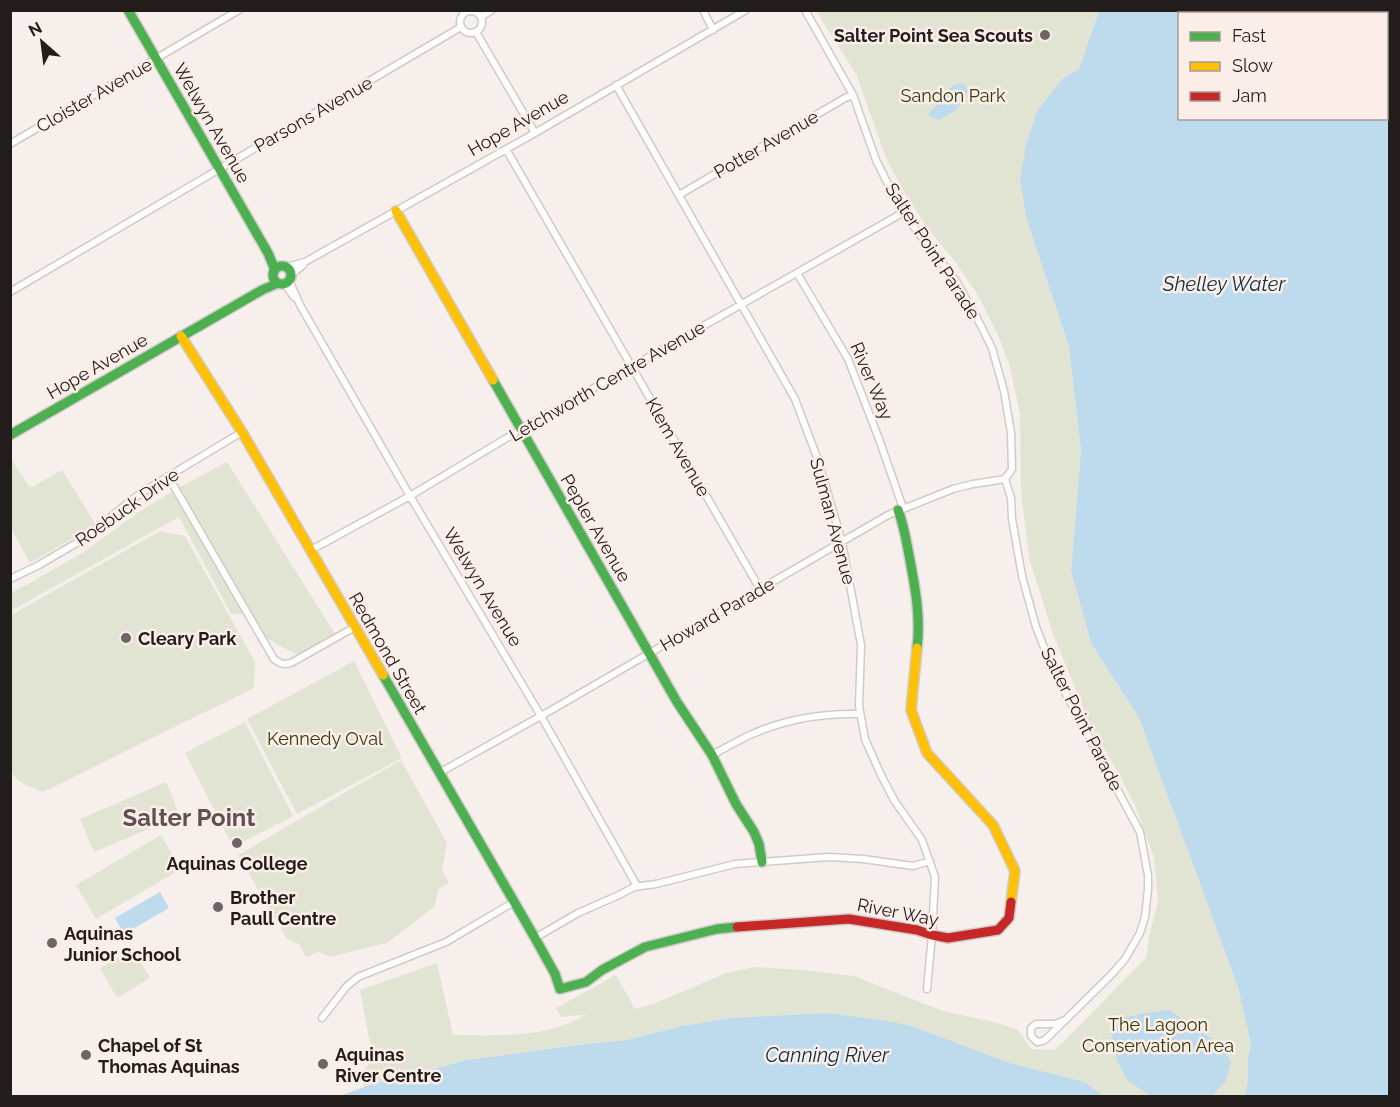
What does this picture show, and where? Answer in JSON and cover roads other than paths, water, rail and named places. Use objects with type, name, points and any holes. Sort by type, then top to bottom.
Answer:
[{"type":"street","name":"Welwyn Avenue","points":[[128,10],[410,496],[541,716],[637,886]]},
{"type":"street","name":"Cloister Avenue","points":[[10,144],[239,10]]},
{"type":"street","points":[[481,17],[492,10]]},
{"type":"street","points":[[703,10],[713,30]]},
{"type":"street","name":"Hope Avenue","points":[[11,433],[746,10]]},
{"type":"street","name":"Salter Point Parade","points":[[805,10],[853,95],[876,160],[894,196],[956,281],[992,348],[1004,391],[1011,433],[1012,470],[1005,479],[1011,498],[1012,519],[1022,576],[1036,627],[1052,668],[1140,832],[1149,889],[1140,933],[1125,959],[1112,975],[1065,1020],[1043,1041],[1037,1042],[1032,1038],[1030,1031],[1036,1024],[1055,1024],[1065,1020]]},
{"type":"street","points":[[472,11],[481,17],[481,27],[476,32],[466,32],[461,27],[460,21],[464,12],[472,11]]},
{"type":"street","name":"Parsons Avenue","points":[[10,292],[461,27]]},
{"type":"street","points":[[476,32],[535,133]]},
{"type":"street","name":"Sulman Avenue","points":[[616,85],[795,399],[818,459],[842,542],[861,645],[859,706],[865,739],[894,800],[918,834],[930,861],[936,883],[927,989]]},
{"type":"street","name":"Potter Avenue","points":[[679,195],[853,95]]},
{"type":"street","name":"Klem Avenue","points":[[506,149],[760,589]]},
{"type":"street","name":"Pepler Avenue","points":[[396,211],[677,702],[712,755],[736,804],[757,838],[762,862]]},
{"type":"street","name":"Letchworth Centre Avenue","points":[[311,550],[410,496],[520,430],[904,212]]},
{"type":"street","name":"River Way","points":[[560,989],[586,982],[645,947],[717,929],[849,919],[917,930],[948,938],[999,929],[1010,916],[1015,871],[993,825],[927,753],[912,714],[910,701],[918,643],[918,625],[915,586],[900,509],[879,439],[848,358],[797,273]]},
{"type":"street","name":"Redmond Street","points":[[182,336],[242,432],[311,550],[535,938],[555,974],[560,989]]},
{"type":"street","name":"Roebuck Drive","points":[[10,579],[85,538],[130,501],[242,432]]},
{"type":"street","points":[[168,476],[274,659],[285,665],[291,663],[355,627]]},
{"type":"street","name":"Howard Parade","points":[[439,773],[900,509],[953,489],[1005,479]]},
{"type":"street","points":[[712,755],[758,731],[799,718],[860,714]]},
{"type":"street","points":[[535,938],[578,913],[637,886],[656,884],[735,864],[829,857],[913,866],[930,861]]},
{"type":"street","points":[[322,1018],[346,987],[358,977],[446,942],[514,902]]},
{"type":"water","name":"Shelley Water","points":[[1099,11],[1389,11],[1389,1096],[1245,1096],[1251,1045],[1238,987],[1139,718],[1091,643],[1071,571],[1081,450],[1069,347],[1027,220],[1020,179],[1026,145],[1037,111],[1064,77],[1079,69]]},
{"type":"water","points":[[964,83],[968,92],[956,110],[939,120],[928,115],[953,85]]},
{"type":"water","points":[[160,892],[169,908],[124,934],[115,918]]},
{"type":"water","points":[[1169,1010],[1221,1045],[1231,1062],[1226,1081],[1212,1096],[1151,1096],[1128,1081],[1117,1061],[1111,1032],[1123,1018]]},
{"type":"water","name":"Canning River","points":[[826,1013],[912,1026],[1010,1063],[1085,1082],[1104,1096],[340,1096],[364,1087],[467,1060],[626,1040],[682,1026],[730,1018]]},
{"type":"place","name":"Salter Point Sea Scouts","points":[[1045,35]]},
{"type":"place","name":"Cleary Park","points":[[126,638]]},
{"type":"place","name":"Aquinas College","points":[[237,843]]},
{"type":"place","name":"Brother Paull Centre","points":[[218,907]]},
{"type":"place","name":"Aquinas Junior School","points":[[52,943]]},
{"type":"place","name":"Chapel of St Thomas Aquinas","points":[[86,1055]]},
{"type":"place","name":"Aquinas River Centre","points":[[323,1064]]},
{"type":"district","name":"Salter Point","points":[[189,817]]},
{"type":"park label","name":"Sandon Park","points":[[953,95]]},
{"type":"park label","name":"Kennedy Oval","points":[[325,738]]},
{"type":"park label","name":"The Lagoon Conservation Area","points":[[1158,1034]]}]
